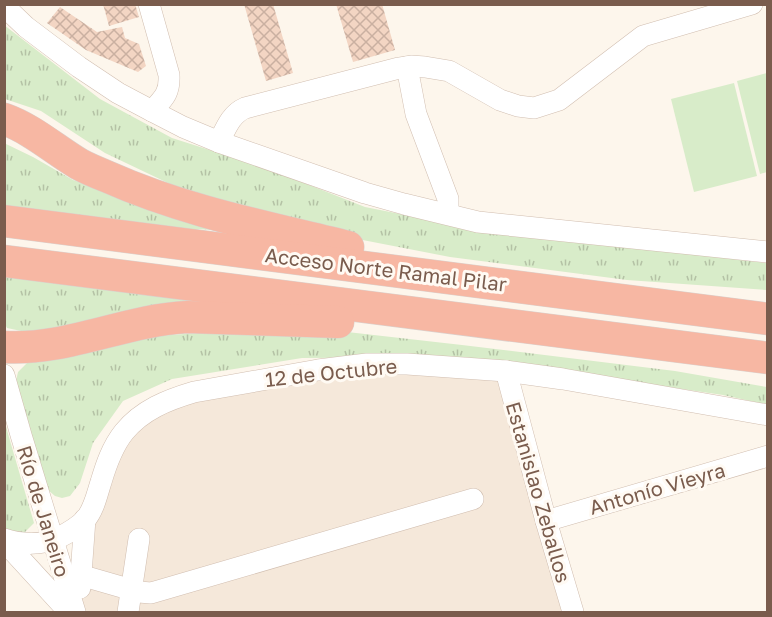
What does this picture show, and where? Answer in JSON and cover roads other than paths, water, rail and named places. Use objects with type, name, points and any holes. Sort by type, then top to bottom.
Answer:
[{"type":"highway","points":[[4,119],[36,135],[80,165],[166,199],[223,217],[509,285],[768,301]]},
{"type":"highway","name":"Acceso Norte Ramal Pilar","points":[[4,221],[768,319]]},
{"type":"highway","name":"Acceso Norte Ramal Pilar","points":[[4,261],[768,358]]},
{"type":"highway","points":[[4,347],[27,348],[51,345],[147,321],[178,317],[525,328]]},
{"type":"highway","points":[[572,334],[768,372]]},
{"type":"street","points":[[149,4],[170,81],[169,90],[152,111]]},
{"type":"street","points":[[219,142],[233,116],[245,108],[407,67],[425,67],[449,72],[500,100],[534,108],[559,100],[643,36],[752,4]]},
{"type":"street","points":[[4,6],[33,33],[79,67],[118,93],[152,111],[219,142],[364,193],[478,222],[768,252]]},
{"type":"street","points":[[407,67],[416,114],[448,200],[448,214]]},
{"type":"street","name":"12 de Octubre","points":[[4,540],[39,543],[54,540],[71,531],[85,519],[97,496],[114,447],[122,434],[143,413],[194,392],[318,369],[367,364],[407,364],[506,371],[596,384],[768,415]]},
{"type":"street","name":"Estanislao Zeballos","points":[[506,371],[573,612]]},
{"type":"street","name":"Río de Janeiro","points":[[4,375],[76,612]]},
{"type":"street","name":"Antonío Vieyra","points":[[546,521],[768,456]]},
{"type":"street","points":[[80,575],[131,590],[151,593],[473,499]]},
{"type":"street","points":[[76,612],[85,519]]},
{"type":"street","points":[[128,612],[139,539]]},
{"type":"street","points":[[4,540],[69,612]]}]
